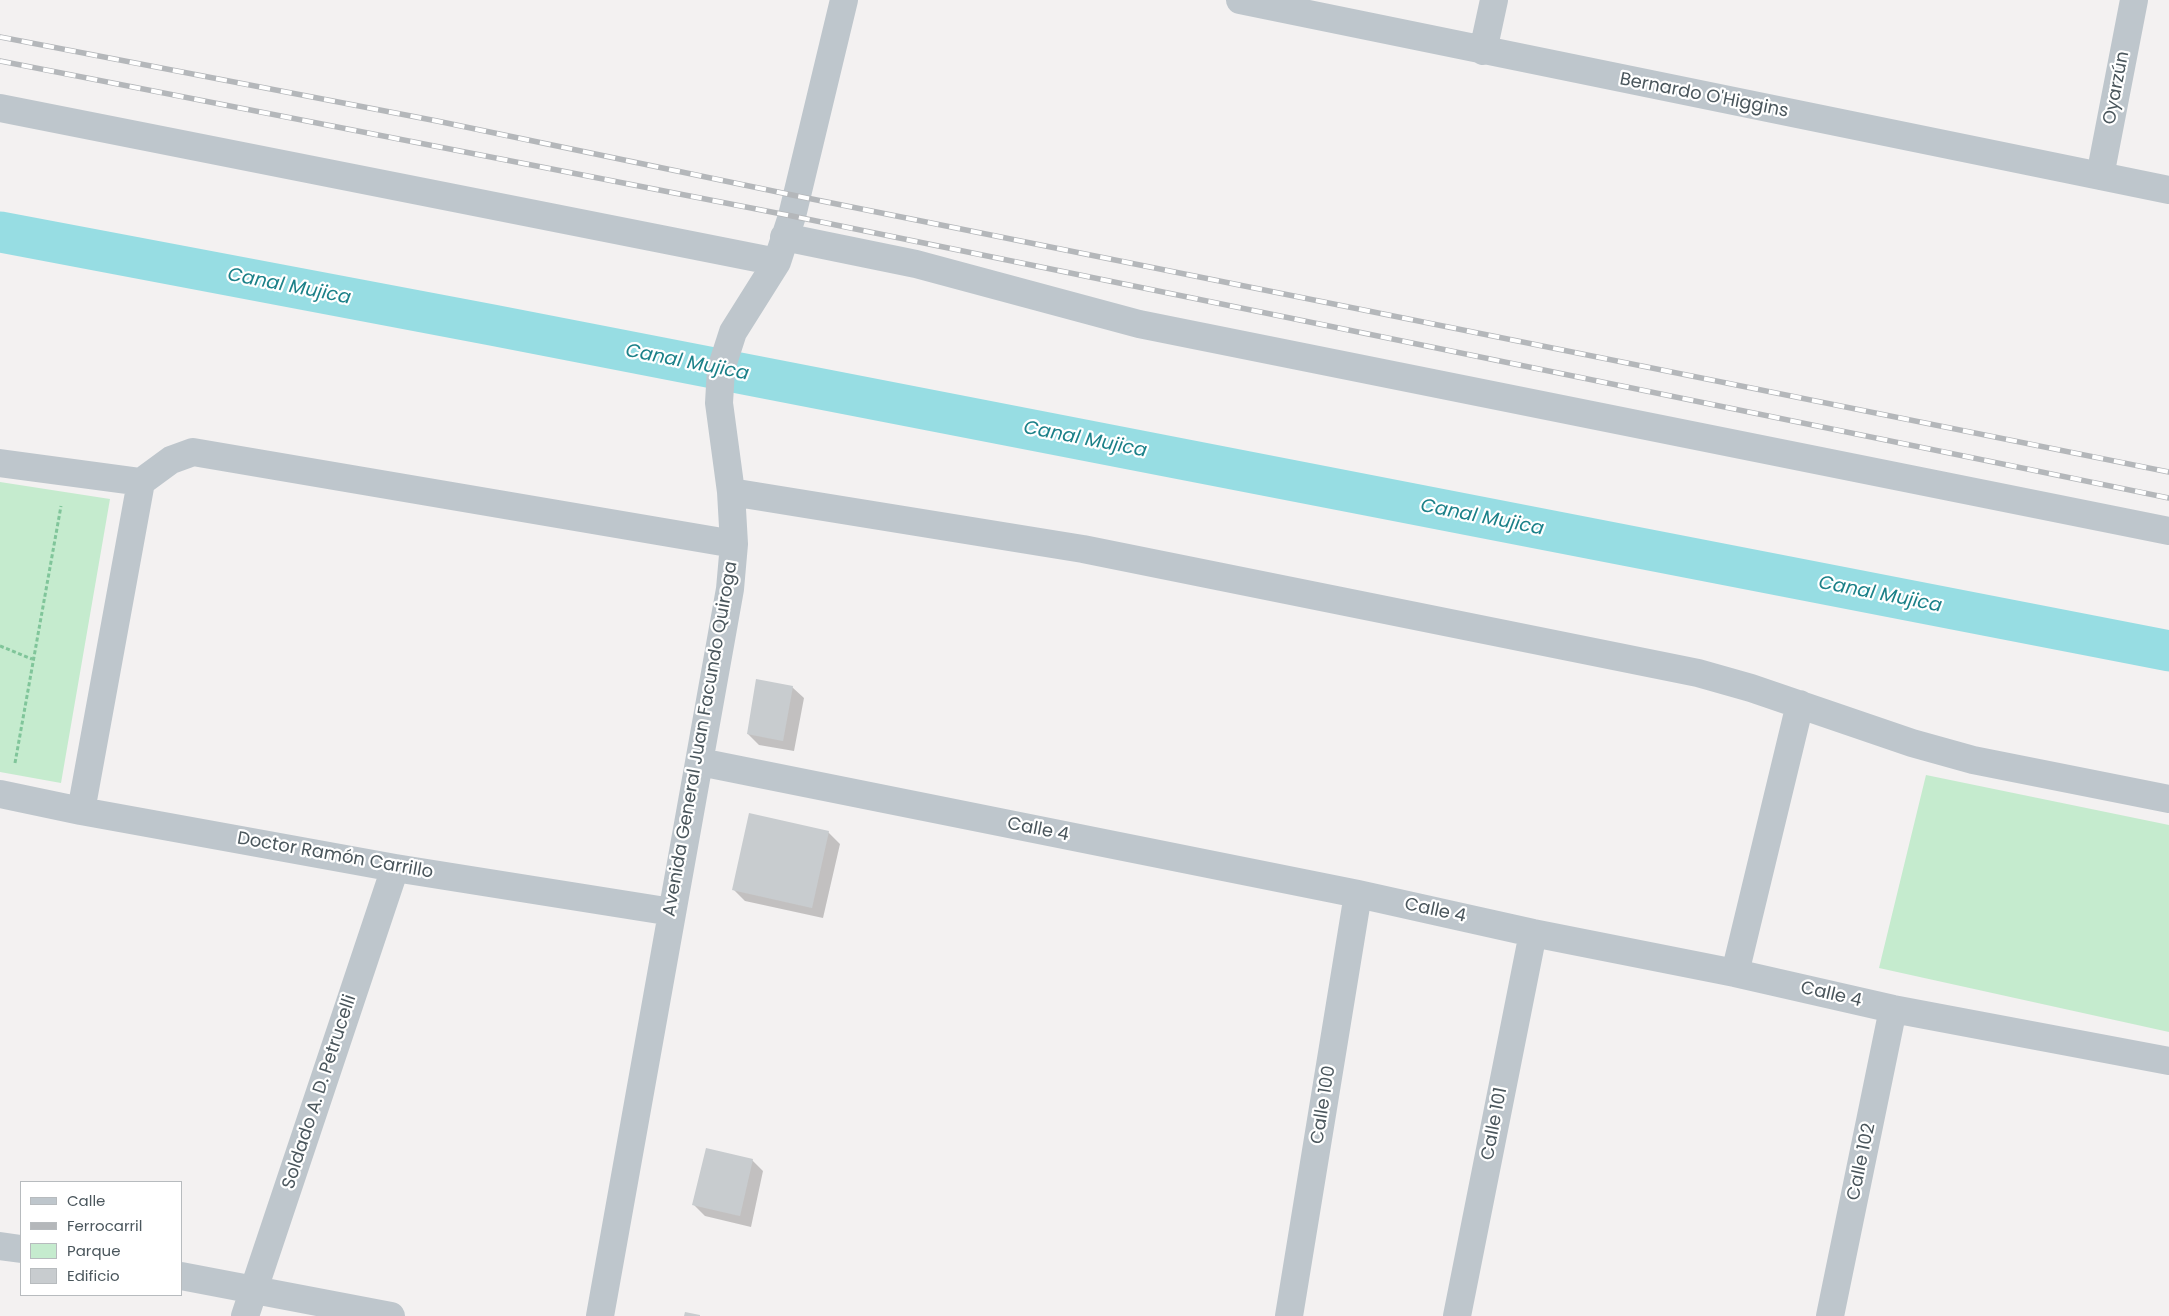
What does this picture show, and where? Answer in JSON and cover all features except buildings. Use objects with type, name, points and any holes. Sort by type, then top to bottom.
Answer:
[{"type":"street","name":"Avenida General Juan Facundo Quiroga","points":[[600,1316],[730,589],[734,544],[731,492],[718,403],[721,369],[733,332],[780,249],[792,216],[844,0]]},
{"type":"street","name":"Bernardo O'Higgins","points":[[1240,0],[2169,190]]},
{"type":"street","points":[[1483,51],[1494,0]]},
{"type":"street","name":"Oyarzún","points":[[2100,176],[2134,0]]},
{"type":"street","points":[[0,108],[780,249],[916,264],[1140,324],[2169,531]]},
{"type":"street","points":[[0,463],[67,474],[140,482],[171,460],[193,452],[734,544]]},
{"type":"street","points":[[81,811],[140,482]]},
{"type":"street","points":[[731,492],[1102,553],[1698,673],[1800,704],[1912,744],[1973,760],[2169,799]]},
{"type":"street","points":[[1735,973],[1800,704]]},
{"type":"street","name":"Calle 4","points":[[700,762],[1358,894],[1532,933],[1735,973],[1893,1009],[2169,1061]]},
{"type":"street","name":"Doctor Ramón Carrillo","points":[[5,795],[81,811],[395,868],[672,912]]},
{"type":"street","name":"Soldado A. D. Petrucelli","points":[[245,1316],[395,868]]},
{"type":"street","name":"Calle 100","points":[[1289,1316],[1358,894]]},
{"type":"street","name":"Calle 101","points":[[1456,1316],[1532,933]]},
{"type":"street","name":"Calle 102","points":[[1830,1316],[1893,1009]]},
{"type":"street","points":[[0,1246],[20,1249]]},
{"type":"street","points":[[182,1276],[391,1316]]},
{"type":"path","points":[[5,795],[67,474]]},
{"type":"path","points":[[0,646],[32,660]]},
{"type":"green space","points":[[0,482],[110,499],[61,783],[0,772]]},
{"type":"green space","points":[[1926,775],[2169,825],[2169,1032],[1879,968]]},
{"type":"waterway","name":"Canal Mujica","points":[[0,232],[492,325],[2169,651]]},
{"type":"railway","points":[[0,37],[437,121],[797,196],[2169,472]]},
{"type":"railway","points":[[0,61],[792,216],[2169,498]]}]
